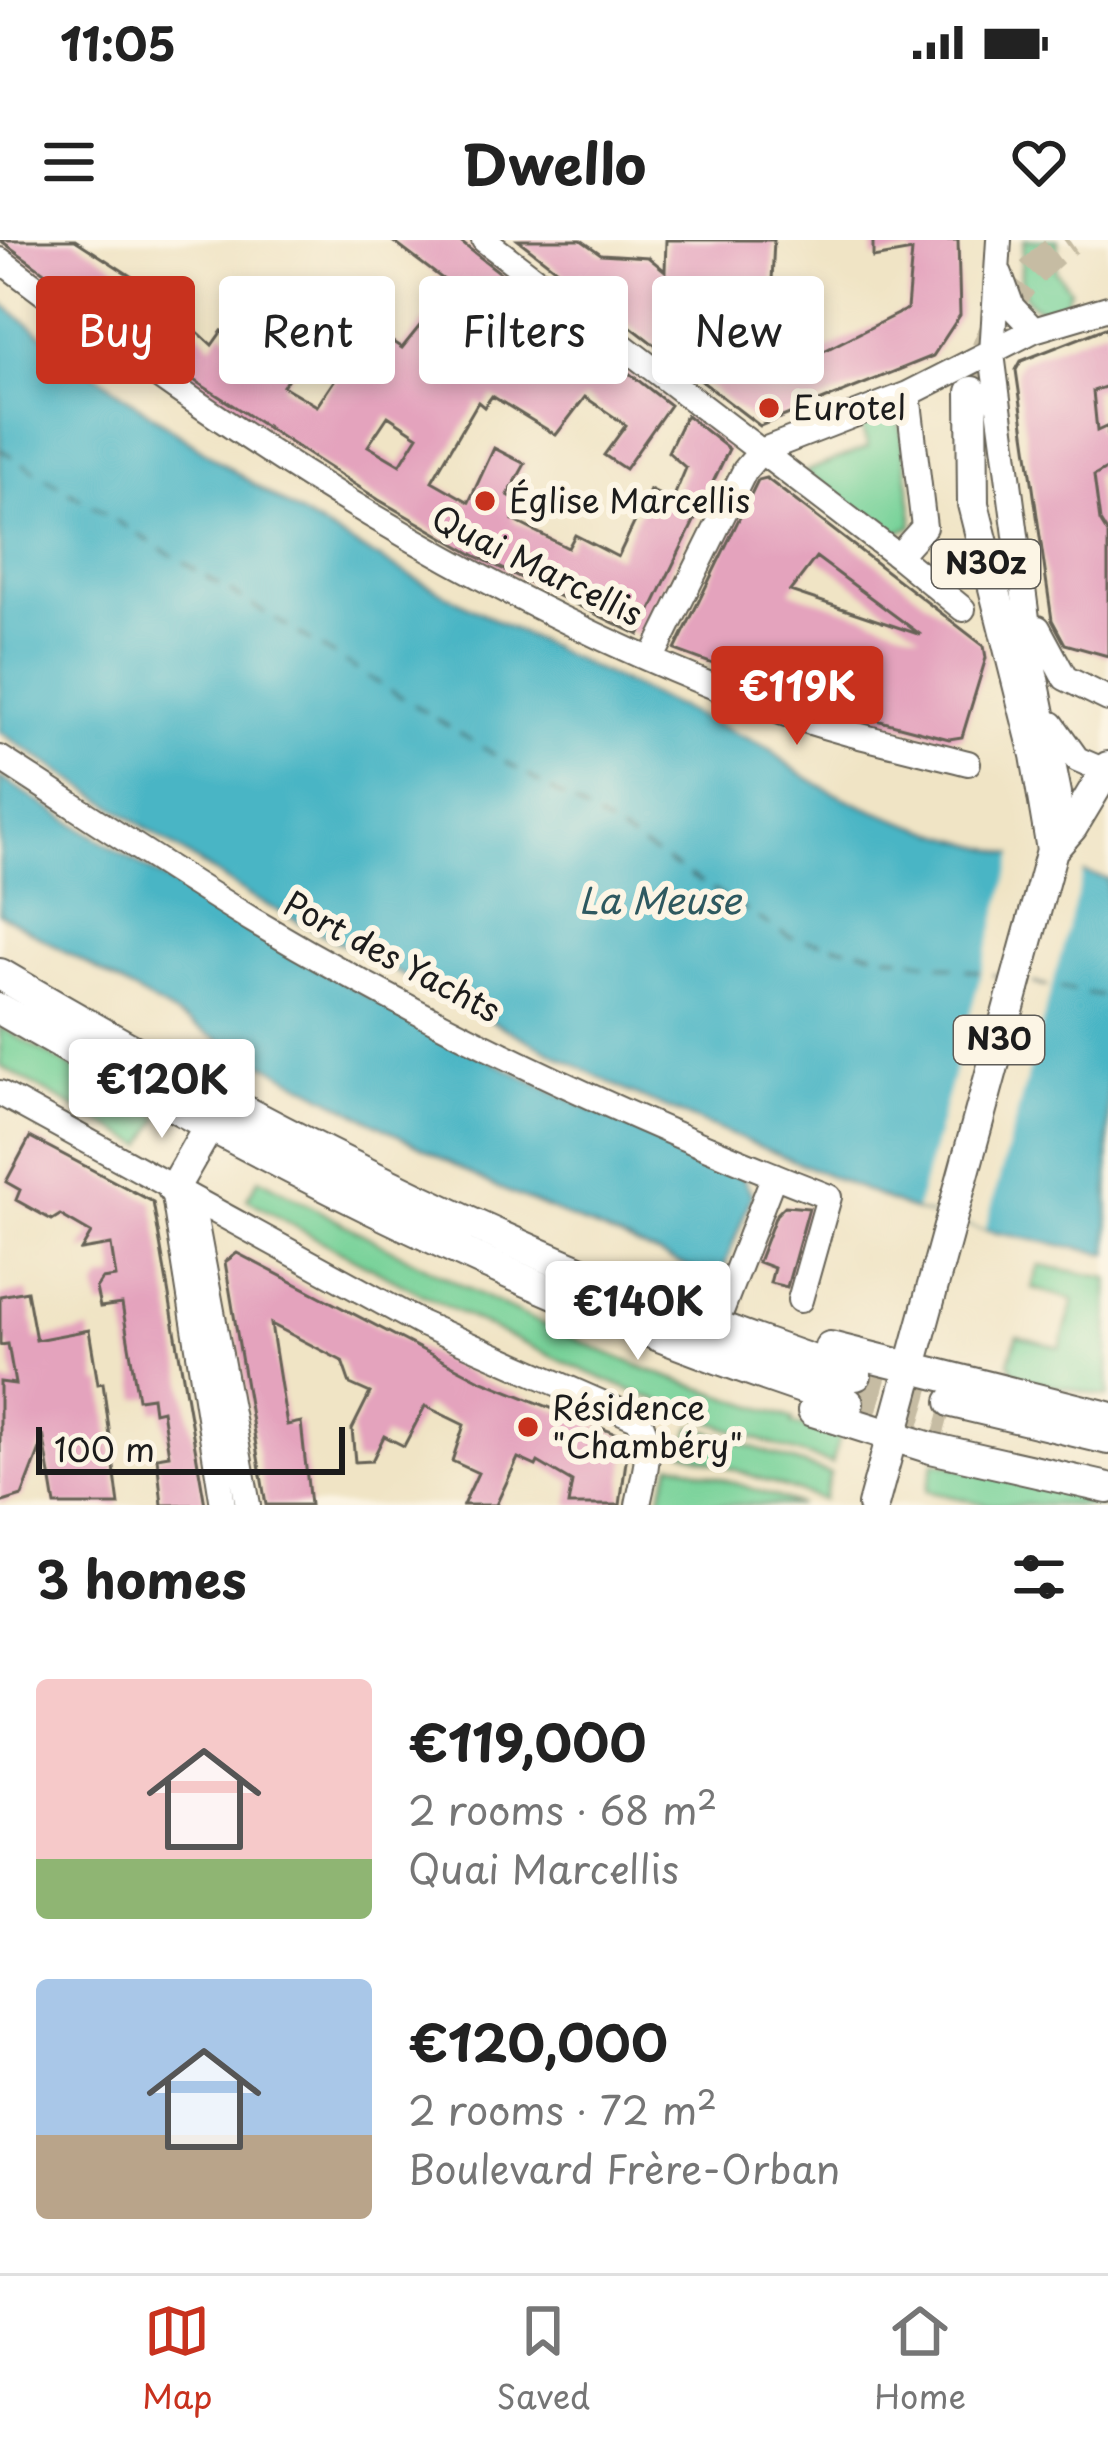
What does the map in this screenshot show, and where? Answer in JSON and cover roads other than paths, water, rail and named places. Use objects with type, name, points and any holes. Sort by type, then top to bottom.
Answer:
[{"type":"main road","name":"N30z","points":[[972,392],[973,504],[1041,729],[1050,855]]},
{"type":"main road","name":"N30","points":[[908,1370],[1050,855],[1106,769]]},
{"type":"main road","points":[[0,974],[272,1126],[413,1196],[852,1389],[684,1346],[454,1248],[217,1131],[0,1009]]},
{"type":"main road","points":[[182,1194],[217,1131]]},
{"type":"main road","points":[[413,1196],[477,1211],[722,1309],[908,1370],[1108,1417]]},
{"type":"main road","points":[[454,1248],[496,1282],[613,1337],[891,1436],[1108,1488]]},
{"type":"main road","points":[[873,1505],[908,1370]]},
{"type":"main road","points":[[1108,1439],[948,1416],[1108,1468]]},
{"type":"street","points":[[484,240],[963,609]]},
{"type":"street","points":[[998,250],[1006,297],[1034,331]]},
{"type":"street","points":[[998,250],[992,354],[1028,597],[1041,729],[1083,764],[1106,769]]},
{"type":"street","name":"Quai Marcellis","points":[[0,260],[314,484],[454,566],[651,660],[779,712],[968,763]]},
{"type":"street","points":[[651,660],[745,470],[760,451],[908,394],[1034,331],[1108,308]]},
{"type":"street","points":[[898,556],[924,526],[908,394]]},
{"type":"street","points":[[1028,597],[1051,660],[1075,685],[1108,699]]},
{"type":"street","name":"Port des Yachts","points":[[0,758],[256,922],[543,1075],[665,1133],[829,1197],[800,1300]]},
{"type":"street","points":[[0,1093],[420,1323],[628,1414],[647,1432],[638,1505]]},
{"type":"street","points":[[722,1309],[774,1175]]},
{"type":"street","points":[[182,1194],[248,1505]]},
{"type":"street","points":[[192,1245],[223,1505]]},
{"type":"water","name":"La Meuse","points":[[0,302],[36,330],[36,384],[109,384],[266,493],[362,549],[477,611],[771,749],[801,774],[839,795],[977,845],[1108,879],[1108,1254],[992,1232],[907,1208],[626,1091],[251,897],[0,732]]},
{"type":"water","points":[[0,777],[362,993],[549,1089],[742,1176],[752,1195],[722,1272],[710,1276],[496,1187],[217,1039],[0,914]]},
{"type":"tunnel","points":[[972,392],[996,327],[1019,288],[1069,240]]},
{"type":"tunnel","points":[[856,1375],[952,1402]]},
{"type":"tunnel","points":[[848,1403],[945,1430]]},
{"type":"place","name":"Eurotel","points":[[769,408]]},
{"type":"place","name":"Église Marcellis","points":[[485,501]]},
{"type":"place","name":"Résidence \"Chambéry\"","points":[[528,1427]]}]
